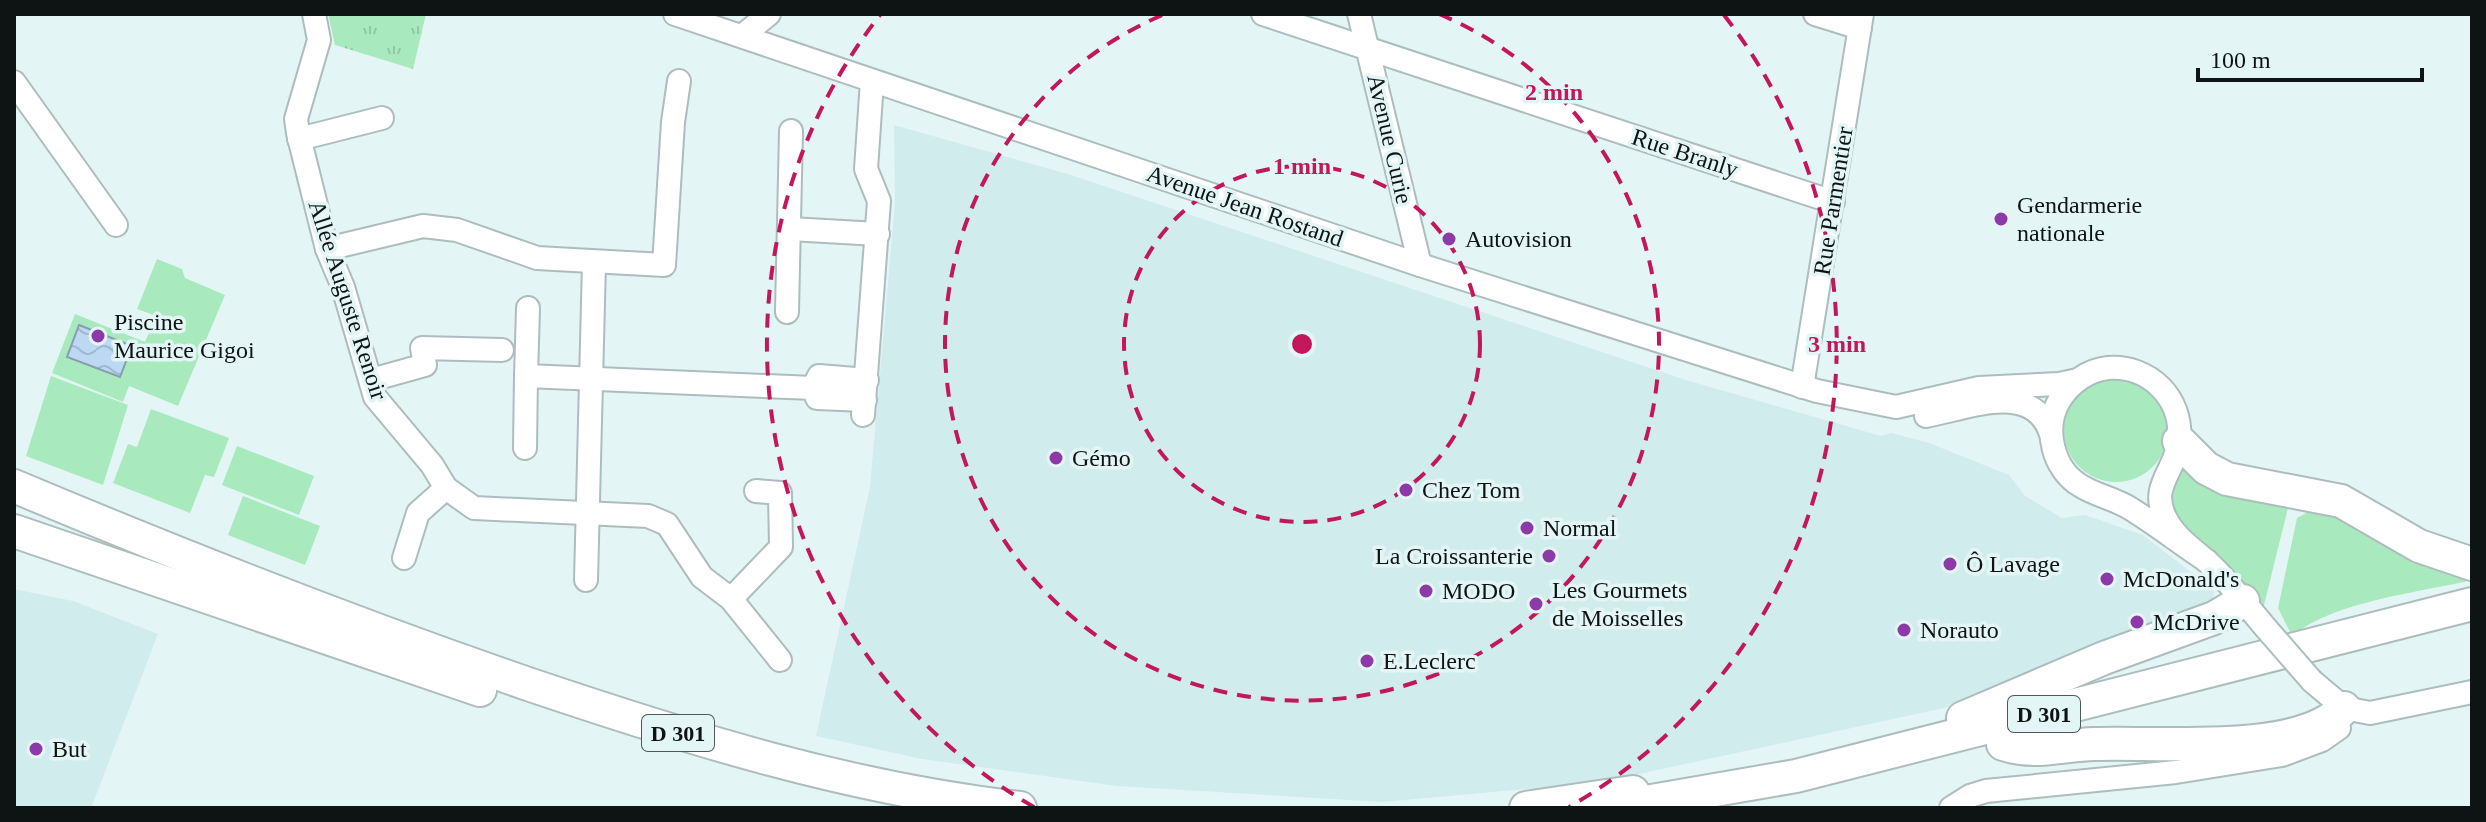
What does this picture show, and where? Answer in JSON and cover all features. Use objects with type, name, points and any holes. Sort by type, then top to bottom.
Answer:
[{"type":"highway","points":[[2179,441],[2195,459],[2227,479],[2341,501],[2419,546],[2472,564]]},
{"type":"highway","points":[[14,466],[86,504],[334,614]]},
{"type":"highway","name":"D 301","points":[[14,486],[334,614],[616,714],[729,749],[925,793],[1020,808]]},
{"type":"highway","name":"D 301","points":[[14,508],[362,646],[680,756],[903,808]]},
{"type":"highway","points":[[14,531],[348,647],[535,707]]},
{"type":"highway","points":[[1526,808],[1770,769],[1957,721],[2075,669],[2214,618],[2243,601]]},
{"type":"highway","name":"D 301","points":[[1611,808],[1796,776],[2472,604]]},
{"type":"highway","name":"D 301","points":[[1730,808],[1839,785],[2472,623]]},
{"type":"highway","points":[[2003,744],[2026,751],[2095,744],[2175,758],[2209,745],[2306,740],[2349,710]]},
{"type":"street","name":"Allée Auguste Renoir","points":[[314,14],[319,40],[296,119],[299,139],[327,249],[343,287],[375,397],[432,465],[446,488],[474,508],[648,516],[667,524],[702,577],[731,599],[780,660]]},
{"type":"street","name":"Avenue Jean Rostand","points":[[675,14],[1420,265],[1810,389],[1878,414],[1904,419],[2017,402],[2040,412],[2051,434]]},
{"type":"street","points":[[742,36],[769,14]]},
{"type":"street","name":"Rue Branly","points":[[1263,14],[1833,202]]},
{"type":"street","name":"Avenue Curie","points":[[1359,14],[1420,265]]},
{"type":"street","points":[[1815,14],[1861,21]]},
{"type":"street","name":"Rue Parmentier","points":[[1810,389],[1833,202],[1861,21]]},
{"type":"street","points":[[327,249],[423,226],[457,230],[537,258],[664,265],[673,122],[679,81]]},
{"type":"street","points":[[526,376],[813,388],[819,376],[865,398],[879,201],[866,169],[872,81]]},
{"type":"street","points":[[14,82],[116,225]]},
{"type":"street","points":[[299,139],[382,118]]},
{"type":"street","points":[[787,312],[791,131]]},
{"type":"street","points":[[790,229],[878,234]]},
{"type":"street","points":[[586,580],[594,263]]},
{"type":"street","points":[[525,448],[528,308]]},
{"type":"street","points":[[371,380],[425,365],[422,348],[502,350]]},
{"type":"street","points":[[2207,561],[2130,507],[2078,485],[2064,471],[2055,454],[2051,434],[2058,402],[2078,380],[2101,369],[2119,367],[2156,381],[2171,398],[2179,418],[2179,441],[2159,493],[2165,518],[2207,561],[2312,681],[2349,710],[2370,713],[2472,692]]},
{"type":"street","name":"Avenue Jean Rostand","points":[[1810,389],[1896,407],[1979,388],[2059,384],[2078,380]]},
{"type":"street","points":[[2103,497],[2137,494],[2153,486],[2165,474]]},
{"type":"street","points":[[404,558],[418,513],[446,488]]},
{"type":"street","points":[[731,599],[781,547],[780,493],[756,491]]},
{"type":"street","points":[[2306,740],[2318,706],[2312,681]]},
{"type":"street","points":[[1951,808],[1970,796],[1986,791],[2175,758]]},
{"type":"shaded area","points":[[894,125],[1071,175],[1689,381],[1881,436],[1891,433],[1929,443],[2009,475],[2025,496],[2062,518],[2085,515],[2143,535],[2214,590],[2213,603],[1976,701],[1602,782],[1382,802],[1117,786],[922,759],[816,736],[870,487],[895,203]]},
{"type":"shaded area","points":[[14,589],[73,601],[158,634],[91,808],[14,808]]},
{"type":"green space","points":[[328,14],[426,14],[413,69],[335,45]]},
{"type":"green space","name":"Piscine Maurice Gigoi","points":[[157,259],[182,269],[185,278],[225,295],[178,406],[129,386],[123,402],[52,373],[75,314],[145,342],[156,316],[137,309]]},
{"type":"green space","points":[[51,376],[128,405],[103,485],[26,456]]},
{"type":"green space","points":[[2116,378],[2136,382],[2153,393],[2164,410],[2168,430],[2164,450],[2153,467],[2136,478],[2116,482],[2096,478],[2079,467],[2068,450],[2064,430],[2068,410],[2079,393],[2096,382]]},
{"type":"green space","points":[[151,409],[229,438],[214,477],[205,475],[190,513],[113,483],[128,444],[137,447]]},
{"type":"green space","points":[[237,446],[314,476],[299,515],[222,485]]},
{"type":"green space","points":[[2182,467],[2289,504],[2263,609],[2177,525],[2165,501]]},
{"type":"green space","points":[[243,496],[320,526],[305,565],[228,535]]},
{"type":"green space","points":[[2317,507],[2472,576],[2472,580],[2353,606],[2310,624],[2292,636],[2278,608],[2297,518]]},
{"type":"water","points":[[79,325],[132,346],[120,377],[67,357]]},
{"type":"place","name":"Gendarmerie nationale","points":[[2001,219]]},
{"type":"place","name":"Autovision","points":[[1449,239]]},
{"type":"place","name":"Piscine Maurice Gigoi","points":[[98,336]]},
{"type":"place","name":"Gémo","points":[[1056,458]]},
{"type":"place","name":"Chez Tom","points":[[1406,490]]},
{"type":"place","name":"Normal","points":[[1527,528]]},
{"type":"place","name":"La Croissanterie","points":[[1549,556]]},
{"type":"place","name":"Ô Lavage","points":[[1950,564]]},
{"type":"place","name":"McDonald's","points":[[2107,579]]},
{"type":"place","name":"MODO","points":[[1426,591]]},
{"type":"place","name":"Les Gourmets de Moisselles","points":[[1536,604]]},
{"type":"place","name":"McDrive","points":[[2137,622]]},
{"type":"place","name":"Norauto","points":[[1904,630]]},
{"type":"place","name":"E.Leclerc","points":[[1367,661]]},
{"type":"place","name":"But","points":[[36,749]]}]
